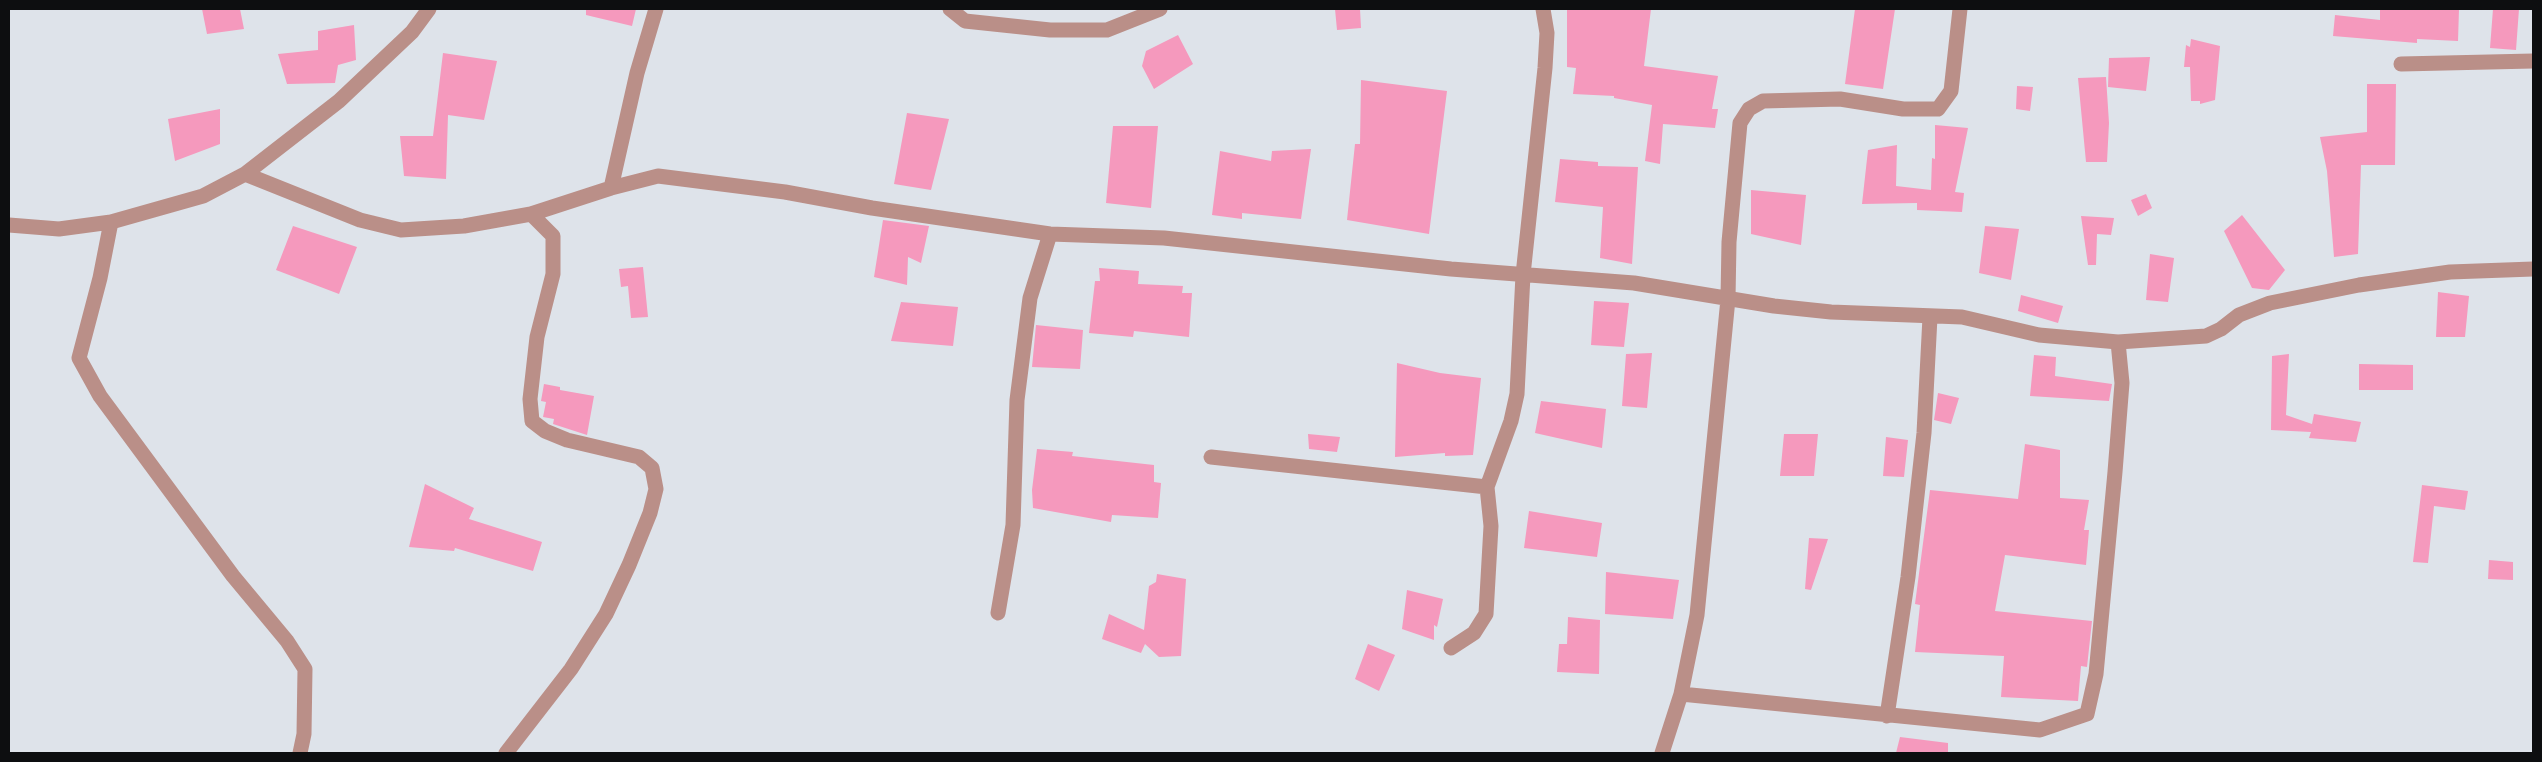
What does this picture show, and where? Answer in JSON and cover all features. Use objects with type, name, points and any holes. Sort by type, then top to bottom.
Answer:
[{"type":"street","points":[[9,226],[59,229],[111,222],[203,196],[245,174],[339,101],[412,32],[429,9]]},
{"type":"street","points":[[611,188],[637,73],[656,9]]},
{"type":"street","points":[[950,9],[965,21],[1050,30],[1107,30],[1160,9]]},
{"type":"street","points":[[1451,648],[1474,633],[1486,614],[1491,526],[1486,487],[1511,421],[1517,394],[1523,275],[1545,68],[1547,33],[1542,9]]},
{"type":"street","points":[[1662,753],[1681,694],[1697,615],[1728,299],[1728,242],[1740,123],[1749,109],[1763,101],[1840,99],[1903,109],[1938,108],[1951,91],[1960,9]]},
{"type":"street","points":[[2400,64],[2533,62]]},
{"type":"street","points":[[245,174],[360,220],[401,230],[464,226],[531,214],[611,188],[658,176],[785,192],[900,212],[1050,234],[1164,238],[1523,275],[1634,283],[1728,299],[1832,312],[1962,317],[2039,335],[2118,342],[2206,336],[2221,329],[2239,315],[2270,303],[2359,285],[2450,272],[2533,270]]},
{"type":"street","points":[[506,753],[571,669],[606,614],[629,565],[650,513],[656,489],[652,468],[639,457],[567,440],[545,431],[532,421],[530,400],[537,337],[553,274],[554,236],[531,214]]},
{"type":"street","points":[[111,222],[100,278],[79,358],[100,396],[232,576],[287,641],[305,669],[304,734],[300,753]]},
{"type":"street","points":[[998,613],[1013,525],[1017,400],[1030,298],[1050,234]]},
{"type":"street","points":[[1887,716],[1908,577],[1924,433],[1930,317]]},
{"type":"street","points":[[1681,694],[2040,730],[2087,714],[2096,674],[2115,472],[2122,383],[2118,342]]},
{"type":"street","points":[[1211,457],[1486,487]]},
{"type":"building","points":[[202,9],[240,9],[244,29],[207,34]]},
{"type":"building","points":[[586,9],[636,9],[632,26],[586,15]]},
{"type":"building","points":[[1335,9],[1360,9],[1361,28],[1337,30]]},
{"type":"building","points":[[1567,9],[1651,9],[1644,66],[1718,76],[1712,109],[1718,109],[1715,128],[1663,124],[1660,164],[1645,161],[1652,105],[1614,98],[1614,96],[1573,94],[1576,68],[1567,67]]},
{"type":"building","points":[[1855,9],[1895,9],[1883,89],[1845,84]]},
{"type":"building","points":[[2380,9],[2459,9],[2458,41],[2417,39],[2417,43],[2333,36],[2335,15],[2380,20]]},
{"type":"building","points":[[2493,9],[2519,9],[2516,50],[2490,48]]},
{"type":"building","points":[[354,25],[356,60],[338,65],[335,83],[287,84],[278,54],[318,50],[318,31]]},
{"type":"building","points":[[1178,35],[1193,64],[1154,89],[1142,66],[1146,51]]},
{"type":"building","points":[[2191,39],[2220,46],[2215,100],[2200,104],[2200,101],[2191,101],[2190,67],[2184,67],[2186,45],[2190,47]]},
{"type":"building","points":[[443,53],[497,61],[484,120],[448,115],[446,179],[404,176],[400,136],[433,136]]},
{"type":"building","points":[[2150,57],[2146,91],[2108,87],[2109,58]]},
{"type":"building","points":[[2106,77],[2109,123],[2107,162],[2086,162],[2078,78]]},
{"type":"building","points":[[1361,80],[1447,91],[1429,234],[1347,220],[1355,144],[1360,144]]},
{"type":"building","points":[[2367,84],[2396,84],[2395,165],[2361,165],[2358,254],[2334,257],[2327,171],[2320,137],[2367,132]]},
{"type":"building","points":[[2017,86],[2033,87],[2030,111],[2016,109]]},
{"type":"building","points":[[220,109],[220,144],[175,161],[168,119]]},
{"type":"building","points":[[907,113],[949,119],[931,190],[894,184]]},
{"type":"building","points":[[1935,125],[1968,128],[1955,192],[1964,193],[1962,212],[1917,210],[1917,203],[1862,204],[1868,150],[1897,145],[1896,186],[1931,190],[1932,158],[1935,159]]},
{"type":"building","points":[[1113,126],[1158,126],[1151,208],[1106,203]]},
{"type":"building","points":[[1311,149],[1301,219],[1242,213],[1242,219],[1212,215],[1220,151],[1271,161],[1272,151]]},
{"type":"building","points":[[1560,159],[1598,162],[1598,166],[1638,167],[1632,264],[1600,258],[1603,207],[1555,202]]},
{"type":"building","points":[[1751,190],[1806,195],[1801,245],[1751,234]]},
{"type":"building","points":[[2146,194],[2152,208],[2138,216],[2131,200]]},
{"type":"building","points":[[2242,215],[2285,270],[2269,290],[2252,288],[2224,231]]},
{"type":"building","points":[[2081,216],[2114,218],[2111,235],[2097,234],[2096,265],[2088,265]]},
{"type":"building","points":[[883,220],[929,226],[921,263],[908,257],[907,285],[874,277]]},
{"type":"building","points":[[293,226],[357,247],[339,294],[276,270]]},
{"type":"building","points":[[1985,226],[2019,229],[2011,280],[1979,273]]},
{"type":"building","points":[[2150,254],[2174,258],[2168,302],[2146,300]]},
{"type":"building","points":[[643,267],[648,317],[631,318],[628,286],[621,287],[619,269]]},
{"type":"building","points":[[1099,268],[1139,271],[1138,284],[1183,286],[1182,293],[1192,293],[1189,337],[1134,331],[1133,337],[1089,333],[1095,281],[1100,281]]},
{"type":"building","points":[[2438,292],[2469,296],[2465,337],[2436,337]]},
{"type":"building","points":[[2021,295],[2063,306],[2058,323],[2018,311]]},
{"type":"building","points":[[1594,301],[1629,303],[1624,347],[1591,345]]},
{"type":"building","points":[[901,302],[958,307],[953,346],[891,341]]},
{"type":"building","points":[[1036,325],[1083,330],[1080,369],[1032,367]]},
{"type":"building","points":[[1652,353],[1647,408],[1622,406],[1626,354]]},
{"type":"building","points":[[2289,354],[2286,415],[2312,424],[2314,414],[2361,422],[2356,442],[2309,438],[2311,432],[2271,430],[2272,356]]},
{"type":"building","points":[[2034,355],[2056,357],[2055,376],[2112,384],[2109,401],[2030,396]]},
{"type":"building","points":[[1397,363],[1440,373],[1481,378],[1473,455],[1445,456],[1445,453],[1395,457]]},
{"type":"building","points":[[2359,364],[2413,365],[2413,390],[2359,390]]},
{"type":"building","points":[[544,384],[560,387],[560,390],[594,396],[587,435],[553,424],[554,419],[543,417],[546,402],[541,401]]},
{"type":"building","points":[[1938,393],[1959,398],[1951,424],[1934,420]]},
{"type":"building","points":[[1541,401],[1606,409],[1602,448],[1535,433]]},
{"type":"building","points":[[1308,434],[1340,437],[1337,452],[1309,449]]},
{"type":"building","points":[[1784,434],[1818,434],[1814,476],[1780,476]]},
{"type":"building","points":[[1886,437],[1908,440],[1904,477],[1883,476]]},
{"type":"building","points":[[2025,444],[2060,450],[2060,498],[2089,500],[2084,530],[2089,530],[2086,565],[2005,555],[1995,611],[2092,621],[2087,667],[2081,666],[2078,701],[2001,697],[2004,656],[1915,652],[1920,605],[1915,604],[1930,490],[2018,499]]},
{"type":"building","points":[[1037,449],[1073,452],[1072,456],[1154,465],[1154,482],[1161,483],[1158,518],[1112,515],[1111,522],[1033,508],[1032,490]]},
{"type":"building","points":[[425,484],[474,508],[469,519],[542,542],[533,571],[455,548],[454,551],[409,547]]},
{"type":"building","points":[[2422,485],[2468,491],[2465,510],[2434,506],[2428,563],[2413,562]]},
{"type":"building","points":[[1529,511],[1602,523],[1597,557],[1524,548]]},
{"type":"building","points":[[1809,538],[1828,539],[1811,590],[1805,589]]},
{"type":"building","points":[[2489,560],[2513,562],[2513,580],[2488,579]]},
{"type":"building","points":[[1606,572],[1679,580],[1673,619],[1605,614]]},
{"type":"building","points":[[1157,574],[1186,579],[1181,656],[1159,657],[1145,644],[1141,653],[1102,639],[1109,614],[1144,630],[1149,586],[1156,582]]},
{"type":"building","points":[[1407,590],[1443,599],[1437,627],[1434,625],[1434,640],[1402,629]]},
{"type":"building","points":[[1568,617],[1600,620],[1599,674],[1557,672],[1559,644],[1567,644]]},
{"type":"building","points":[[1368,644],[1395,655],[1379,691],[1355,679]]},
{"type":"building","points":[[1900,737],[1948,743],[1948,753],[1896,753]]}]
